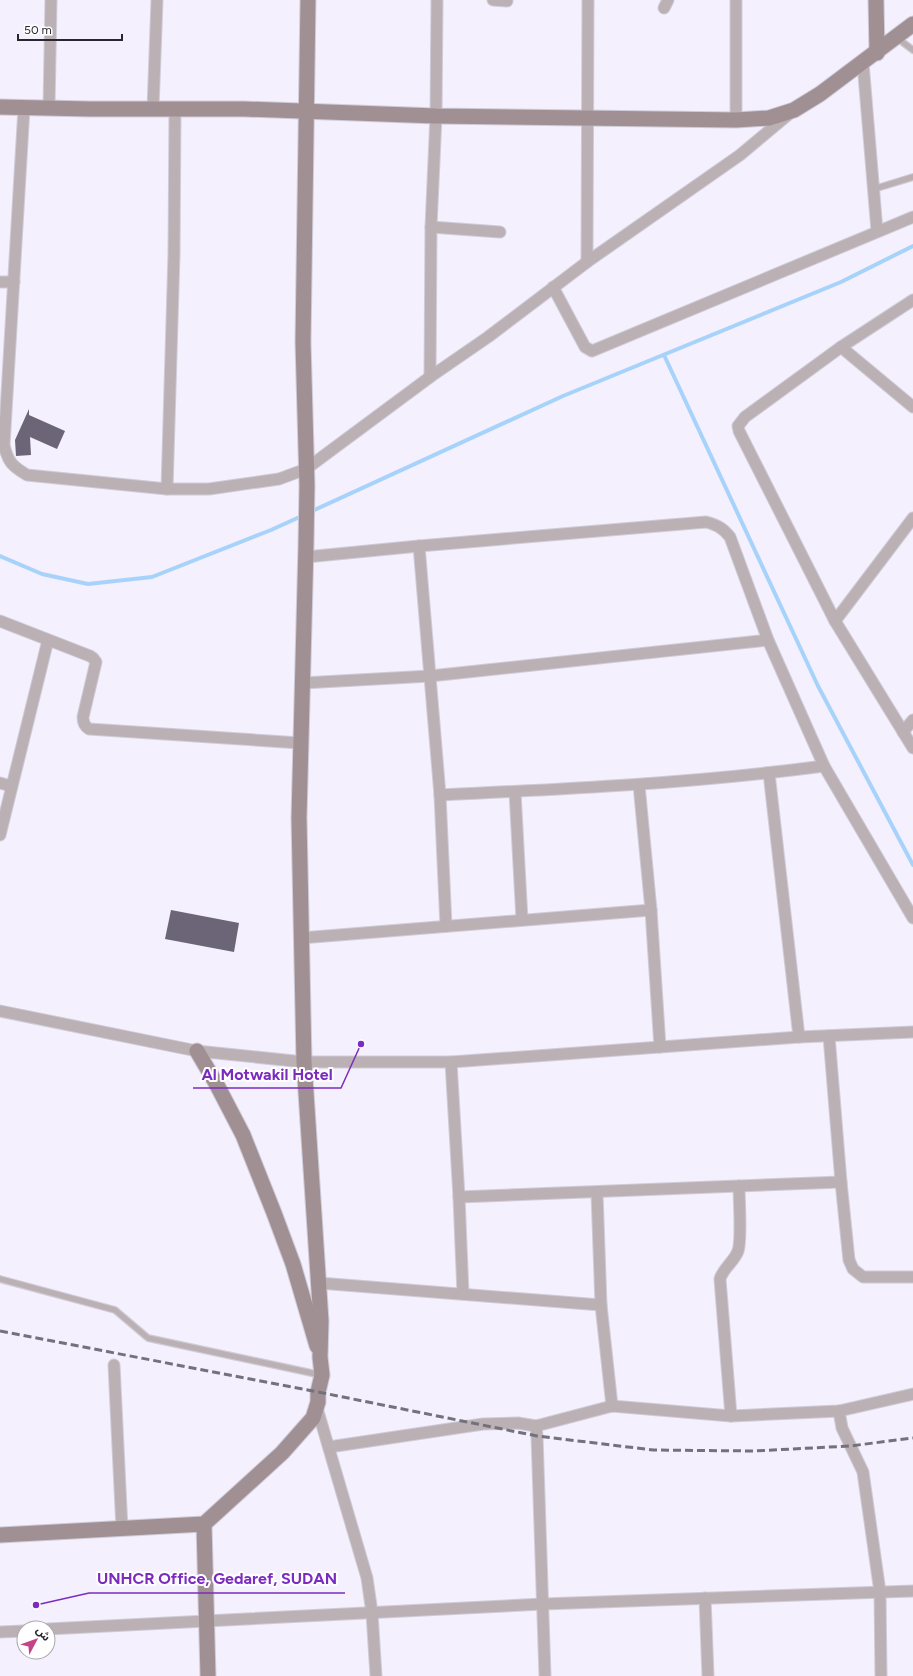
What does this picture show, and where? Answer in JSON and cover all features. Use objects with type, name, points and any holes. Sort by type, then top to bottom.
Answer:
[{"type":"street","points":[[49,108],[51,0]]},
{"type":"street","points":[[153,109],[157,0]]},
{"type":"street","points":[[0,1535],[204,1524],[282,1453],[312,1418],[317,1408],[322,1375],[320,1357],[319,1283],[304,1062],[299,818],[307,485],[303,342],[308,0]]},
{"type":"street","points":[[430,377],[431,226],[436,116],[437,0]]},
{"type":"street","points":[[493,0],[507,1]]},
{"type":"street","points":[[587,262],[588,0]]},
{"type":"street","points":[[736,0],[736,120]]},
{"type":"street","points":[[876,0],[877,53]]},
{"type":"street","points":[[24,108],[4,445],[8,460],[17,469],[27,475],[167,489],[209,489],[279,479],[306,469],[430,377],[488,337],[587,262],[740,155],[794,110],[820,94],[877,53],[913,24]]},
{"type":"street","points":[[863,63],[877,231]]},
{"type":"street","points":[[0,107],[306,111],[436,116],[736,120],[769,118],[794,110]]},
{"type":"street","points":[[167,489],[174,254],[175,110]]},
{"type":"street","points":[[553,287],[585,346],[592,351],[913,217]]},
{"type":"street","points":[[431,226],[500,232]]},
{"type":"street","points":[[0,282],[14,282]]},
{"type":"street","points":[[913,300],[841,347],[745,417],[738,426],[739,431],[835,621],[913,748]]},
{"type":"street","points":[[841,347],[913,407]]},
{"type":"street","points":[[835,621],[913,518]]},
{"type":"street","points":[[306,551],[419,546],[706,522],[716,525],[724,530],[730,537],[768,640],[824,766],[913,918]]},
{"type":"street","points":[[419,546],[440,795],[446,926]]},
{"type":"street","points":[[0,621],[90,656],[95,660],[96,662],[82,717],[83,722],[89,729],[300,743]]},
{"type":"street","points":[[0,835],[48,640]]},
{"type":"street","points":[[303,683],[430,676],[768,640]]},
{"type":"street","points":[[903,732],[913,720]]},
{"type":"street","points":[[440,795],[639,785],[769,773],[824,766]]},
{"type":"street","points":[[769,773],[799,1037]]},
{"type":"street","points":[[0,783],[11,786]]},
{"type":"street","points":[[639,785],[651,910],[660,1047]]},
{"type":"street","points":[[515,792],[522,920]]},
{"type":"street","points":[[301,938],[651,910]]},
{"type":"street","points":[[0,1012],[197,1051],[304,1062],[451,1062],[799,1037],[913,1032]]},
{"type":"street","points":[[829,1036],[849,1260],[853,1269],[863,1277],[913,1277]]},
{"type":"street","points":[[197,1051],[217,1085],[242,1136],[269,1199],[293,1264],[308,1320],[320,1357]]},
{"type":"street","points":[[451,1062],[463,1294]]},
{"type":"street","points":[[459,1197],[841,1182]]},
{"type":"street","points":[[732,1416],[720,1279],[721,1275],[735,1258],[739,1248],[739,1186]]},
{"type":"street","points":[[597,1192],[600,1305],[612,1406]]},
{"type":"street","points":[[319,1283],[600,1305]]},
{"type":"street","points":[[114,1364],[122,1529]]},
{"type":"street","points":[[329,1447],[483,1424],[518,1423],[536,1426],[612,1406],[732,1416],[839,1411],[913,1394]]},
{"type":"street","points":[[317,1408],[367,1578],[372,1613],[376,1676]]},
{"type":"street","points":[[839,1411],[842,1428],[863,1472],[880,1592],[881,1676]]},
{"type":"street","points":[[536,1426],[545,1676]]},
{"type":"street","points":[[204,1524],[208,1676]]},
{"type":"street","points":[[56,1629],[543,1604],[913,1591]]},
{"type":"street","points":[[705,1598],[708,1676]]},
{"type":"street","points":[[0,1632],[16,1631]]},
{"type":"lane","points":[[896,38],[913,50]]},
{"type":"lane","points":[[874,189],[913,177]]},
{"type":"lane","points":[[0,1279],[115,1310],[148,1338],[322,1375]]},
{"type":"building","points":[[29,409],[29,415],[65,431],[57,449],[30,437],[31,455],[16,456],[15,440]]},
{"type":"building","points":[[171,910],[239,923],[234,952],[165,939]]},
{"type":"waterway","points":[[310,512],[563,396],[841,282],[913,246]]},
{"type":"waterway","points":[[664,355],[818,686],[913,865]]},
{"type":"waterway","points":[[0,556],[42,574],[88,584],[152,577],[271,530],[304,515]]},
{"type":"railway","points":[[0,1331],[537,1436],[653,1450],[754,1451],[850,1446],[913,1438]]},
{"type":"place","name":"Al Motwakil Hotel","points":[[361,1044]]},
{"type":"place","name":"UNHCR Office, Gedaref, SUDAN","points":[[36,1605]]}]
